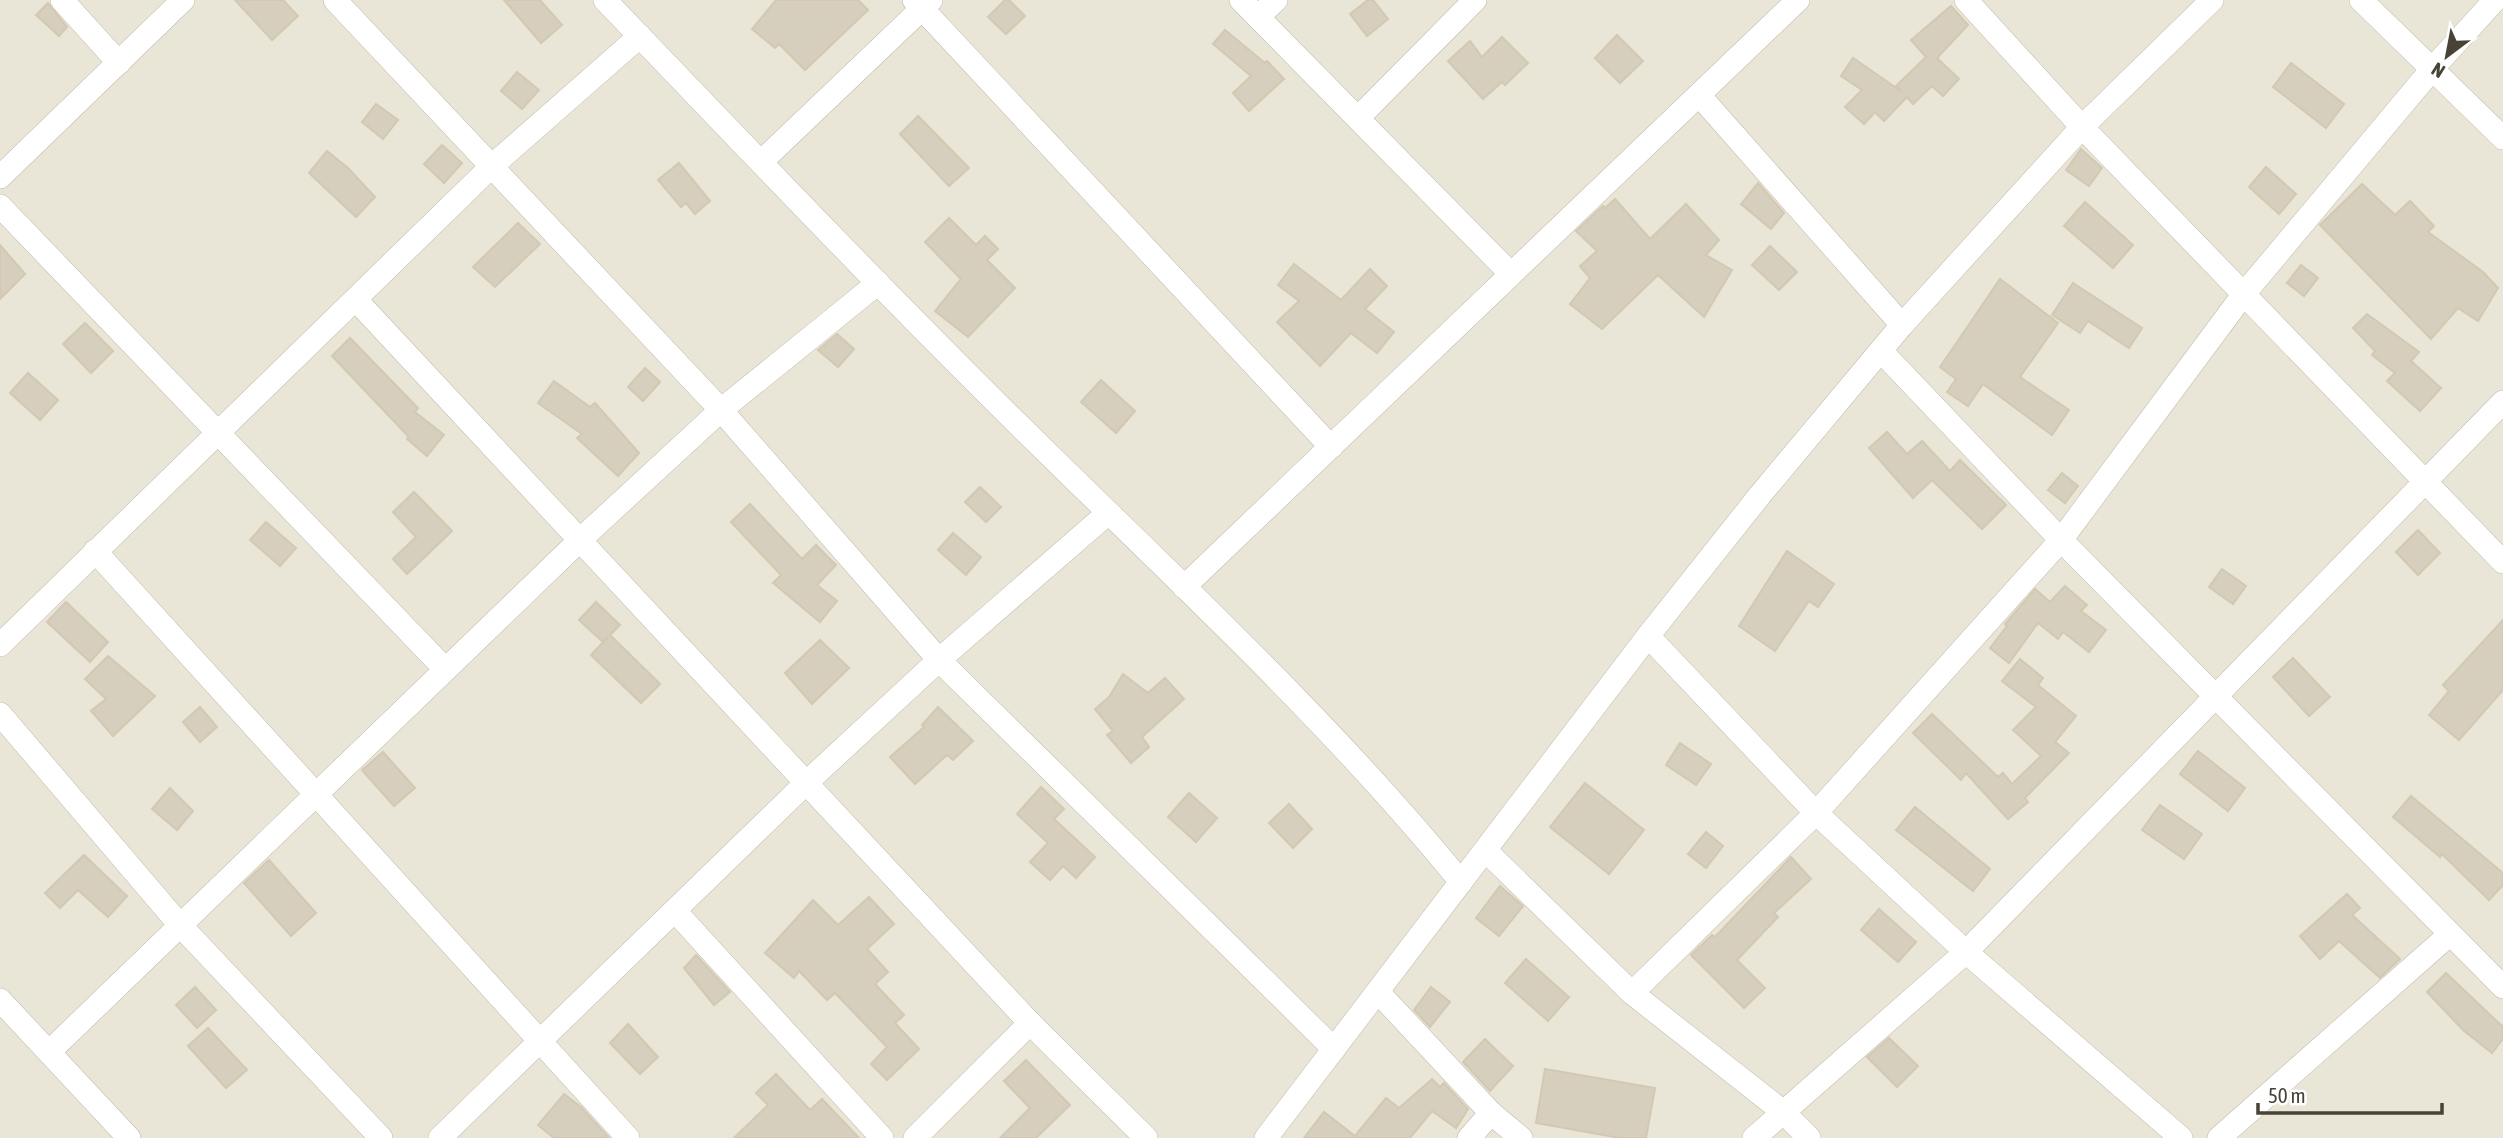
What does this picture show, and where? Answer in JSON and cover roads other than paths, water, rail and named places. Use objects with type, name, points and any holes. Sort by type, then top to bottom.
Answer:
[{"type":"street","points":[[62,0],[119,63]]},
{"type":"street","points":[[0,177],[183,0]]},
{"type":"street","points":[[335,0],[721,410],[939,660],[1334,1049]]},
{"type":"street","points":[[605,0],[877,283],[1184,587],[1390,796],[1461,882]]},
{"type":"street","points":[[1241,0],[1511,274]]},
{"type":"street","points":[[1258,17],[1276,0]]},
{"type":"street","points":[[1357,118],[1475,0]]},
{"type":"street","points":[[1184,587],[1798,0]]},
{"type":"street","points":[[1966,0],[2082,127],[2503,562]]},
{"type":"street","points":[[1266,1138],[1379,993],[1648,636],[1760,495],[1902,325],[2082,127],[2212,0]]},
{"type":"street","points":[[2361,0],[2503,138]]},
{"type":"street","points":[[1632,993],[1816,813],[2061,540],[2243,295],[2433,68],[2496,0]]},
{"type":"street","points":[[761,162],[922,3],[1331,447]]},
{"type":"street","points":[[0,645],[357,301],[493,165],[640,36]]},
{"type":"street","points":[[1699,95],[1902,325]]},
{"type":"street","points":[[0,206],[443,668]]},
{"type":"street","points":[[50,1051],[443,668],[579,540],[721,410],[877,283]]},
{"type":"street","points":[[357,301],[1030,1023],[1146,1138]]},
{"type":"street","points":[[1881,351],[2061,540],[2503,987]]},
{"type":"street","points":[[1754,1138],[1966,952],[2503,402]]},
{"type":"street","points":[[440,1138],[806,783],[939,660],[1108,513]]},
{"type":"street","points":[[95,551],[628,1138]]},
{"type":"street","points":[[1648,636],[1816,813],[1966,952],[2181,1138]]},
{"type":"street","points":[[0,715],[178,924],[381,1138]]},
{"type":"street","points":[[1486,851],[1632,993],[1782,1111],[1809,1138]]},
{"type":"street","points":[[675,911],[882,1138]]},
{"type":"street","points":[[2219,1138],[2449,935]]},
{"type":"street","points":[[1379,993],[1491,1113],[1521,1138]]},
{"type":"street","points":[[0,1000],[129,1138]]},
{"type":"street","points":[[915,1138],[1030,1023]]},
{"type":"street","points":[[1469,1138],[1491,1113]]}]
